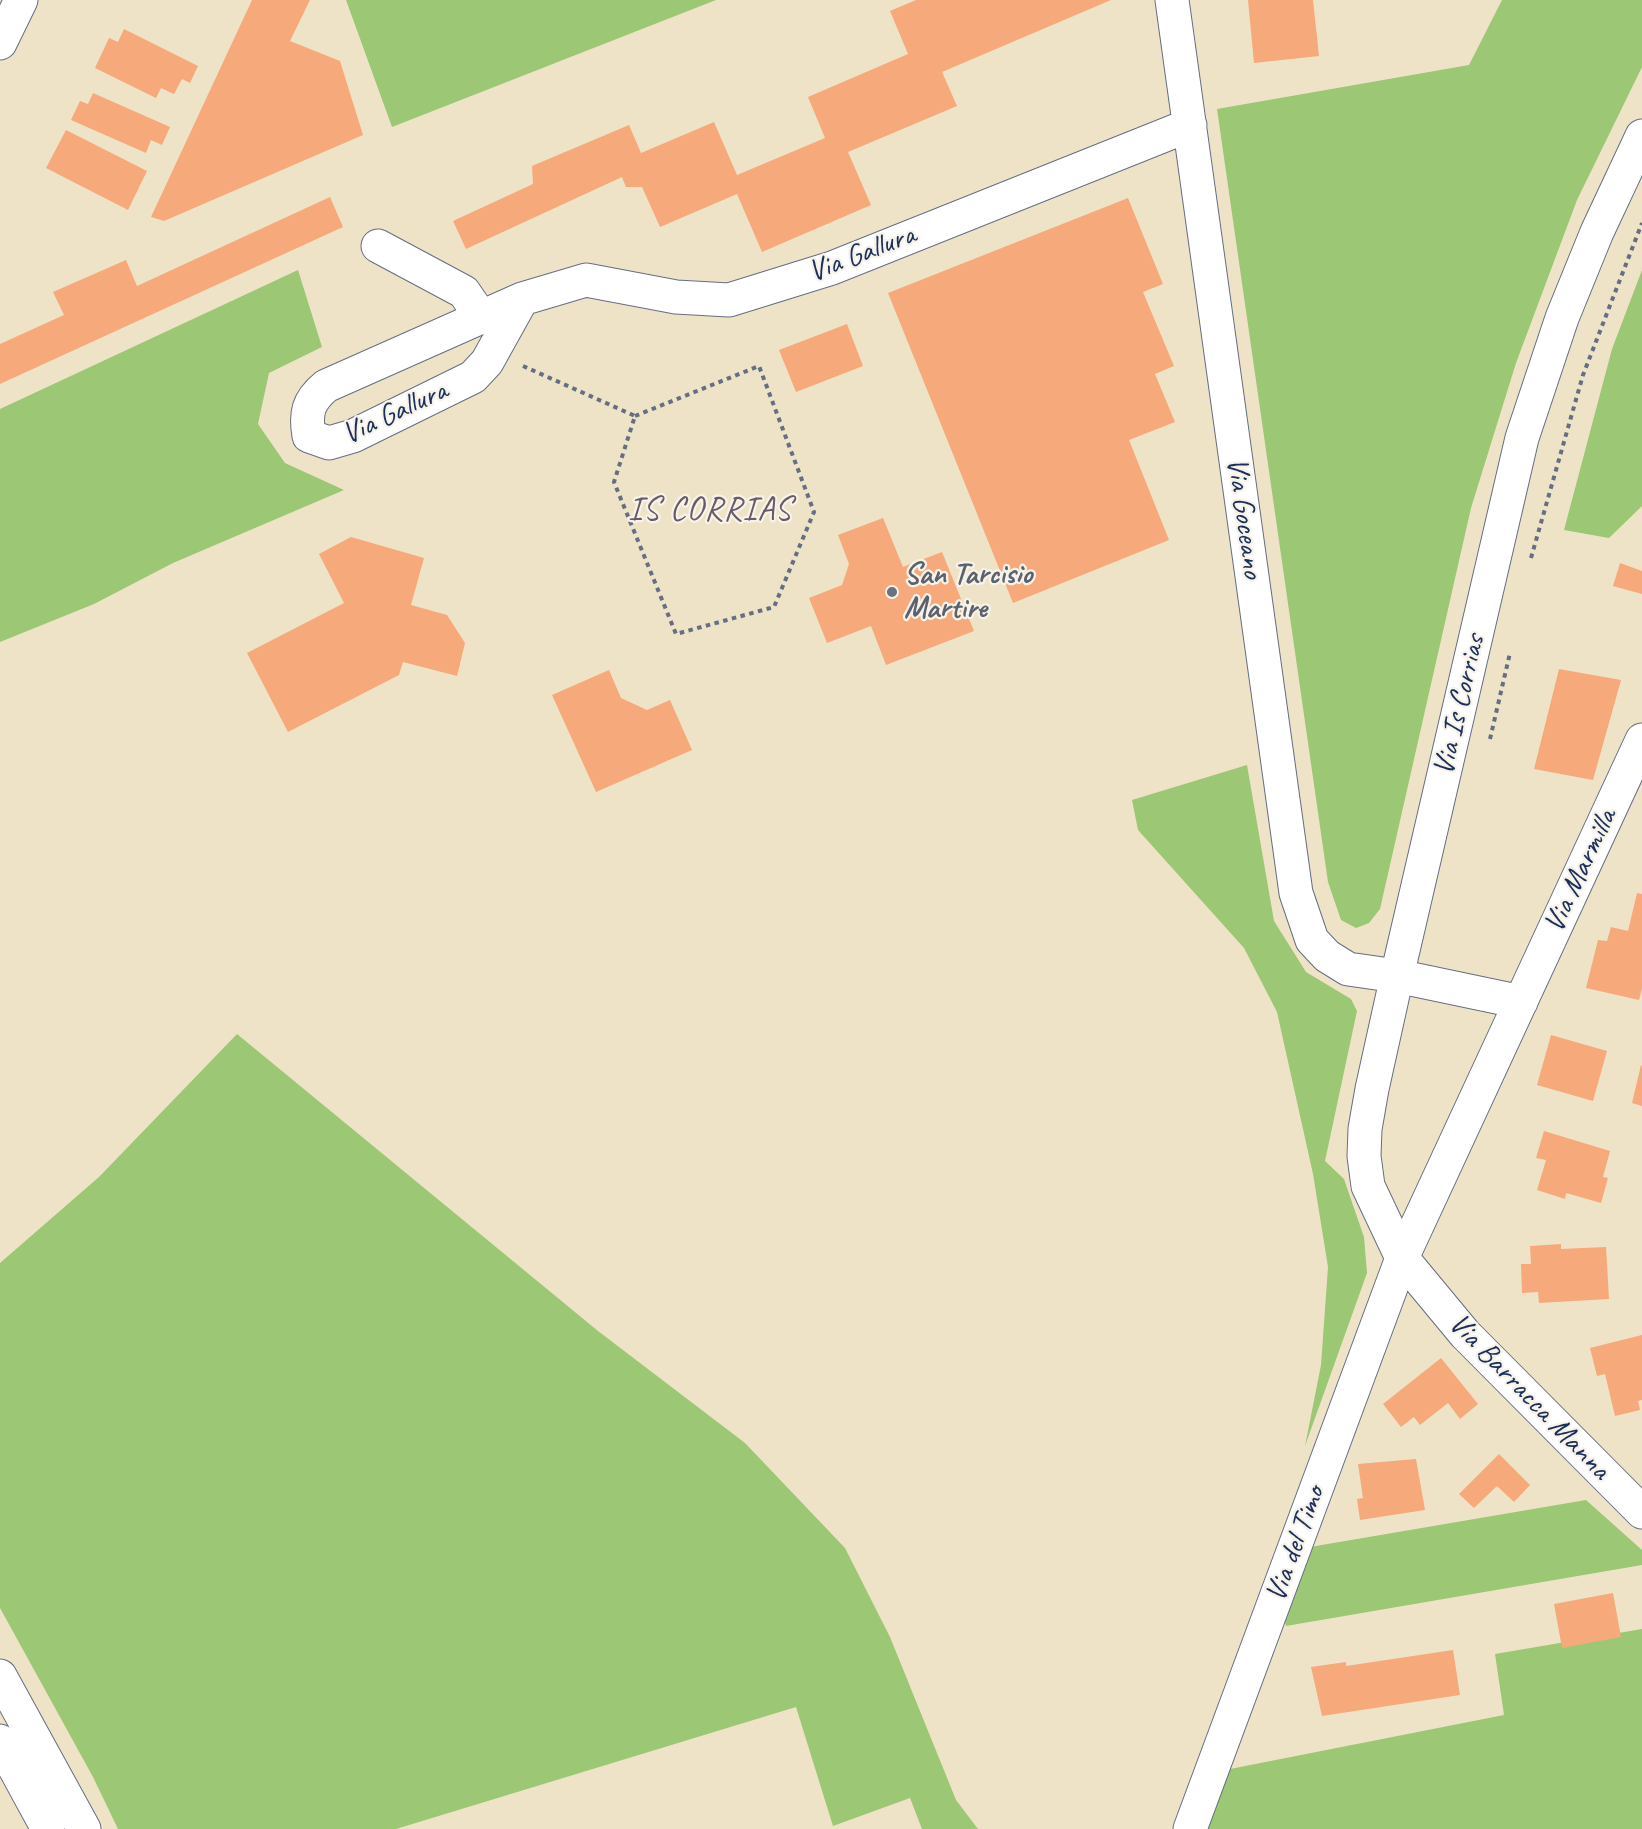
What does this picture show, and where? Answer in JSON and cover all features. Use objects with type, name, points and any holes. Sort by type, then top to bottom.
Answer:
[{"type":"main road","points":[[0,43],[21,0]]},
{"type":"main road","name":"Via Goceano","points":[[1172,0],[1296,893],[1312,940],[1327,956],[1348,969],[1396,976]]},
{"type":"main road","name":"Via Gallura","points":[[522,299],[492,352],[473,377],[353,436],[329,443],[309,435],[305,417],[311,399],[326,386],[522,299],[586,280],[676,297],[729,300],[832,268],[1190,125]]},
{"type":"main road","name":"Via Is Corrias","points":[[1410,1269],[1368,1186],[1364,1156],[1365,1129],[1372,1089],[1396,976],[1522,438],[1562,318],[1597,232],[1642,136]]},
{"type":"main road","points":[[378,246],[464,292],[481,317]]},
{"type":"main road","name":"Via Marmilla","points":[[1410,1269],[1521,1002],[1642,740]]},
{"type":"main road","points":[[1396,976],[1521,1002]]},
{"type":"main road","name":"Via Barracca Manna","points":[[1410,1269],[1465,1334],[1642,1512]]},
{"type":"main road","name":"Via del Timo","points":[[1190,1829],[1410,1269]]},
{"type":"main road","points":[[0,1676],[84,1829]]},
{"type":"main road","points":[[0,1741],[48,1829]]},
{"type":"path","points":[[1531,561],[1583,375],[1642,223]]},
{"type":"path","points":[[492,352],[635,416],[759,366],[814,512],[774,607],[676,634],[614,482],[635,416]]},
{"type":"path","points":[[1489,740],[1510,649]]},
{"type":"green space","points":[[346,0],[716,0],[392,127]]},
{"type":"green space","points":[[1502,0],[1642,0],[1642,67],[1577,200],[1516,363],[1471,508],[1380,909],[1369,923],[1356,928],[1341,920],[1328,882],[1217,109],[1469,65]]},
{"type":"green space","points":[[298,270],[322,347],[269,373],[258,424],[285,463],[344,490],[173,563],[94,604],[0,642],[0,409]]},
{"type":"green space","points":[[1642,270],[1642,506],[1609,538],[1564,530],[1612,349]]},
{"type":"green space","points":[[1247,765],[1274,921],[1306,972],[1351,999],[1357,1011],[1325,1161],[1344,1179],[1364,1237],[1367,1273],[1305,1446],[1321,1365],[1328,1267],[1313,1174],[1277,1012],[1244,948],[1138,830],[1132,800]]},
{"type":"green space","points":[[237,1034],[598,1331],[745,1443],[845,1548],[890,1637],[956,1800],[978,1829],[922,1829],[910,1798],[833,1826],[796,1707],[396,1829],[118,1829],[93,1777],[0,1608],[0,1263],[99,1177]]},
{"type":"green space","points":[[1586,1500],[1642,1550],[1642,1565],[1286,1626],[1284,1617],[1310,1547]]},
{"type":"green space","points":[[1642,1629],[1642,1829],[1208,1829],[1230,1769],[1504,1715],[1495,1654]]},
{"type":"building","points":[[252,0],[310,0],[290,41],[340,61],[363,135],[164,221],[151,217]]},
{"type":"building","points":[[916,0],[1111,0],[942,72],[957,106],[848,152],[871,205],[762,252],[737,194],[660,227],[642,187],[626,187],[622,177],[466,249],[453,221],[533,184],[532,166],[629,125],[641,153],[714,122],[737,175],[825,138],[808,97],[908,54],[890,11]]},
{"type":"building","points":[[1248,0],[1313,0],[1319,56],[1254,63]]},
{"type":"building","points":[[124,29],[198,66],[190,83],[182,79],[174,94],[161,88],[156,98],[95,68],[109,38],[118,42]]},
{"type":"building","points":[[93,93],[170,127],[162,145],[151,140],[146,153],[71,120],[80,101],[88,104]]},
{"type":"building","points":[[66,130],[147,171],[128,210],[46,168]]},
{"type":"building","points":[[330,197],[343,227],[0,384],[0,344],[64,315],[53,292],[126,260],[137,286]]},
{"type":"building","points":[[1128,198],[1163,284],[1143,292],[1174,366],[1155,374],[1175,422],[1129,440],[1169,540],[1013,603],[888,293]]},
{"type":"building","points":[[847,324],[863,366],[796,392],[779,350]]},
{"type":"building","name":"San Tarcisio Martire","points":[[883,518],[903,567],[942,552],[974,631],[886,665],[871,626],[827,643],[809,598],[842,585],[849,564],[838,535]]},
{"type":"building","points":[[351,537],[424,558],[411,605],[447,615],[465,643],[457,676],[403,662],[399,675],[288,732],[247,653],[344,603],[319,554]]},
{"type":"building","points":[[1620,563],[1642,571],[1642,594],[1613,586]]},
{"type":"building","points":[[1559,669],[1621,680],[1593,780],[1534,769]]},
{"type":"building","points":[[609,670],[621,698],[647,710],[670,700],[692,750],[596,792],[552,695]]},
{"type":"building","points":[[1637,893],[1642,894],[1642,988],[1639,1000],[1586,988],[1598,940],[1607,941],[1611,927],[1628,931]]},
{"type":"building","points":[[1551,1035],[1607,1051],[1593,1101],[1537,1085]]},
{"type":"building","points":[[1642,1066],[1642,1106],[1632,1103]]},
{"type":"building","points":[[1544,1131],[1610,1151],[1603,1177],[1608,1178],[1601,1203],[1566,1193],[1565,1199],[1537,1190],[1546,1160],[1536,1158]]},
{"type":"building","points":[[1561,1244],[1561,1249],[1606,1247],[1609,1299],[1539,1303],[1538,1292],[1522,1293],[1521,1264],[1531,1264],[1530,1246]]},
{"type":"building","points":[[1642,1335],[1642,1400],[1638,1401],[1640,1410],[1615,1416],[1605,1374],[1597,1376],[1590,1348]]},
{"type":"building","points":[[1441,1358],[1478,1404],[1460,1419],[1448,1403],[1420,1425],[1414,1417],[1401,1427],[1383,1404]]},
{"type":"building","points":[[1499,1454],[1530,1485],[1514,1502],[1497,1486],[1474,1508],[1459,1494]]},
{"type":"building","points":[[1416,1459],[1425,1510],[1360,1520],[1357,1499],[1363,1498],[1358,1464]]},
{"type":"building","points":[[1613,1593],[1621,1637],[1562,1648],[1554,1604]]},
{"type":"building","points":[[1453,1650],[1460,1695],[1322,1716],[1311,1667],[1346,1662],[1346,1666]]},
{"type":"place","name":"San Tarcisio Martire","points":[[892,592]]},
{"type":"district","name":"IS CORRIAS","points":[[710,510]]}]
